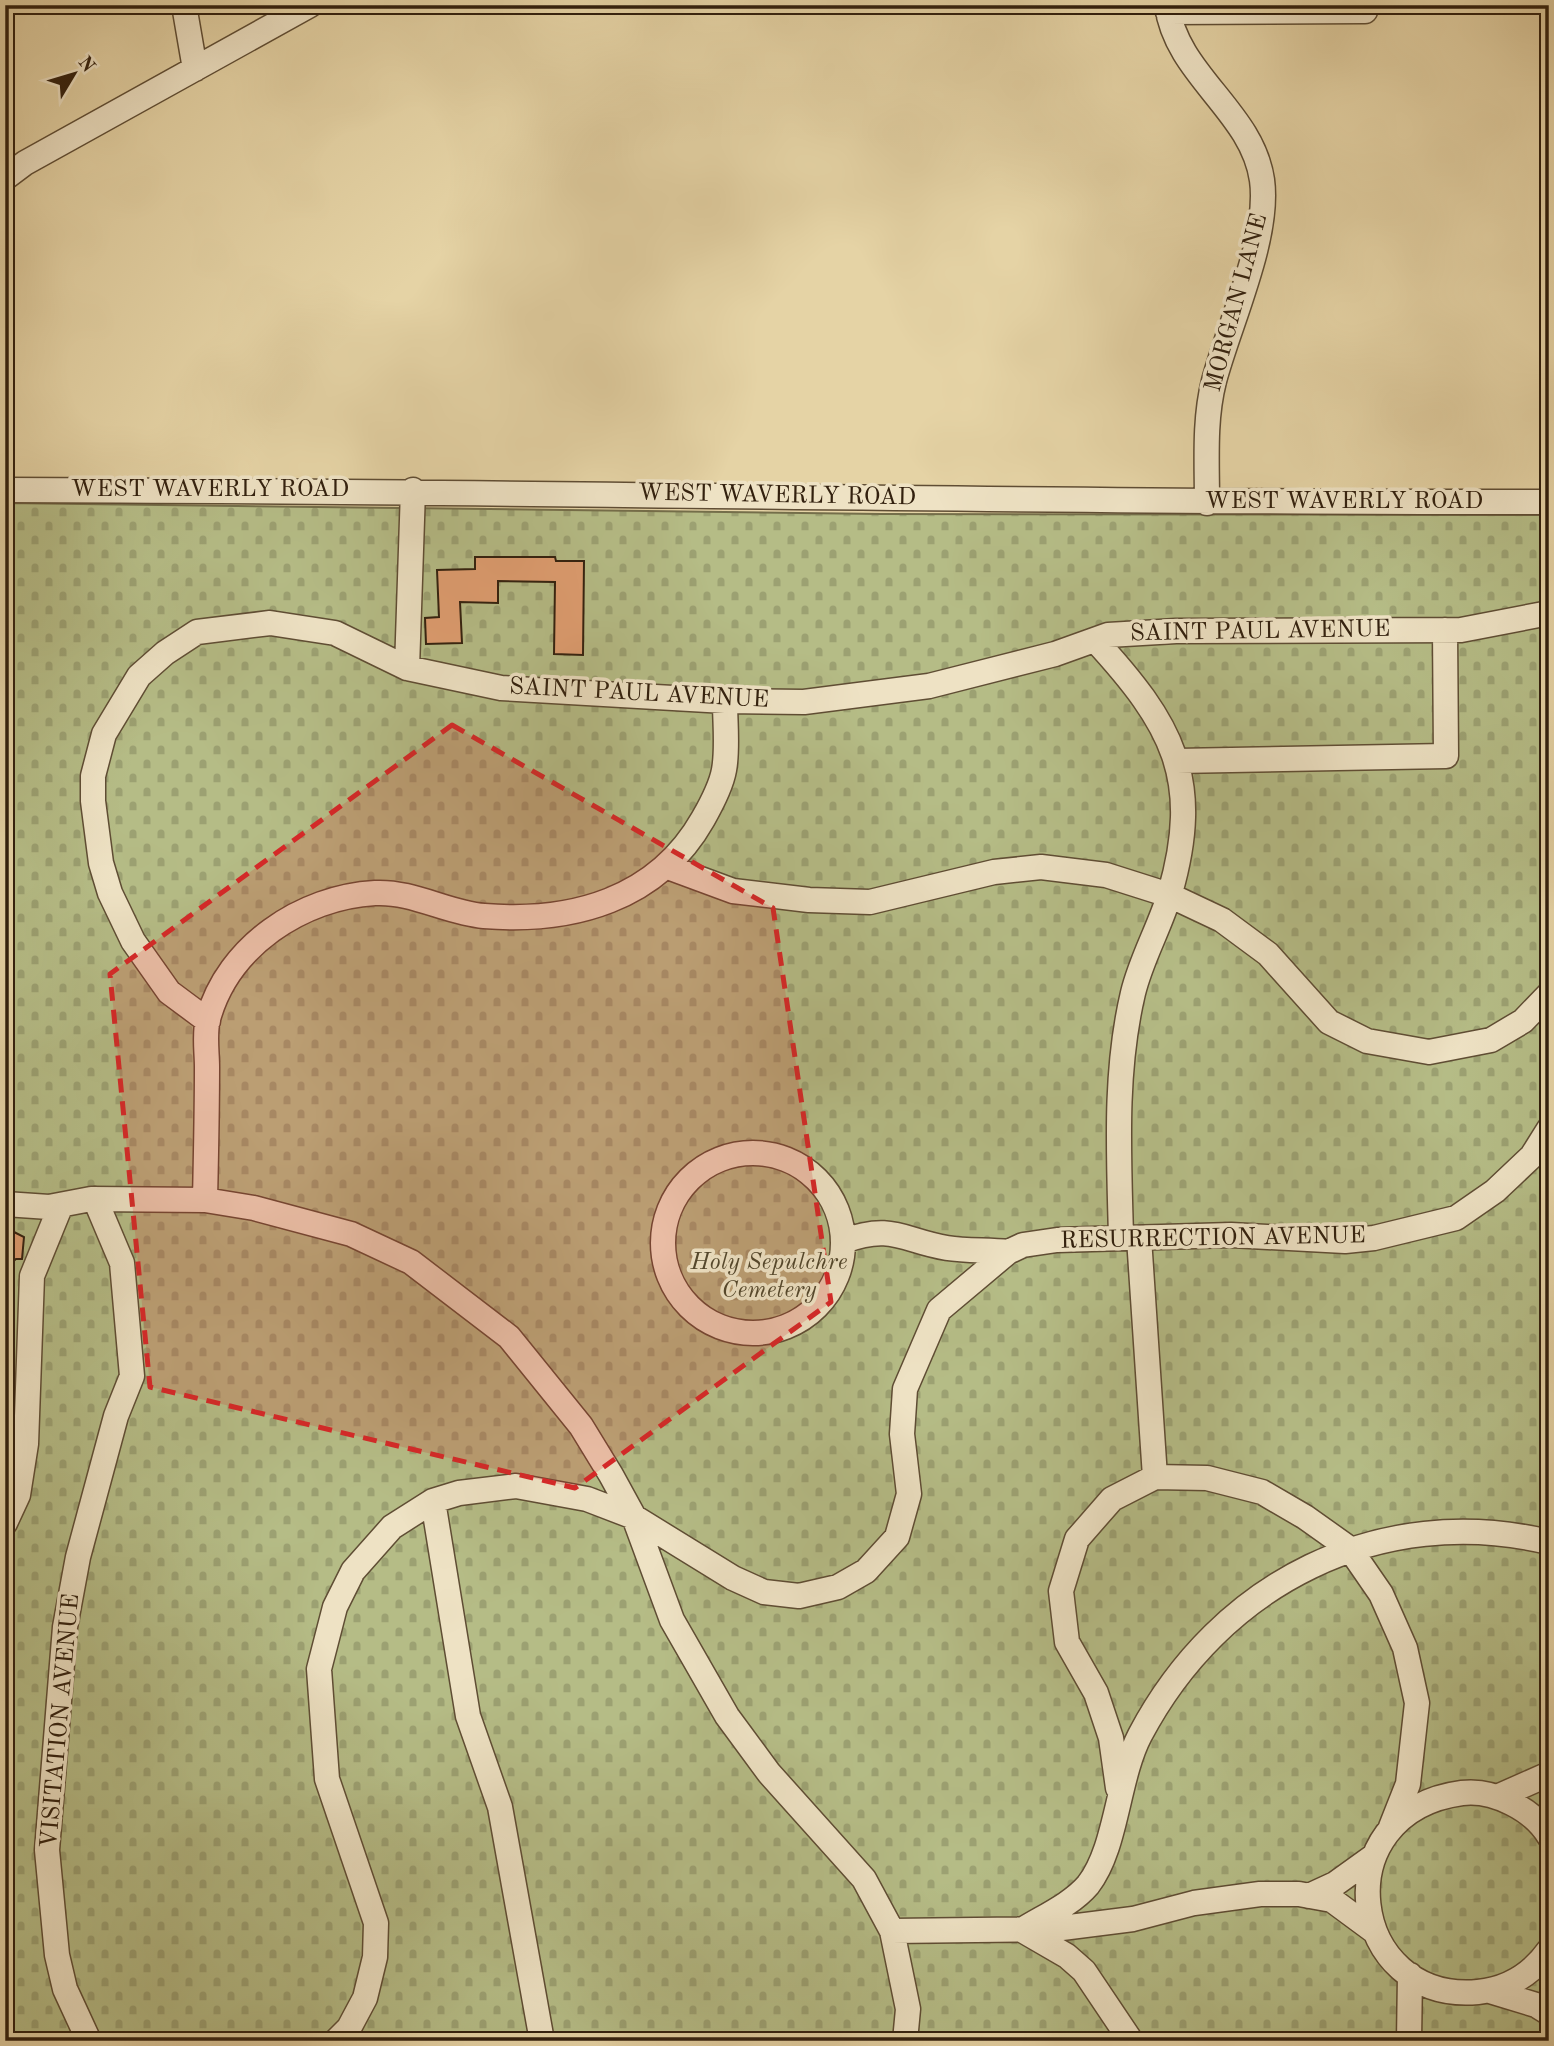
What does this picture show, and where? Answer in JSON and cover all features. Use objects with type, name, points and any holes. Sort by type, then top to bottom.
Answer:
[{"type":"street","points":[[184,5],[195,69]]},
{"type":"street","points":[[12,165],[310,5]]},
{"type":"street","points":[[1167,8],[1365,11]]},
{"type":"street","name":"MORGAN LANE","points":[[1167,8],[1186,55],[1244,130],[1262,181],[1261,225],[1214,383],[1207,425],[1207,503]]},
{"type":"street","name":"WEST WAVERLY ROAD","points":[[5,490],[412,490],[1207,503],[1549,502]]},
{"type":"street","points":[[407,668],[412,490]]},
{"type":"street","name":"SAINT PAUL AVENUE","points":[[208,1021],[169,992],[134,941],[110,894],[94,831],[93,802],[93,776],[104,734],[139,676],[165,653],[197,632],[270,623],[335,633],[407,668],[501,688],[725,701],[804,702],[929,686],[1055,654],[1108,635],[1176,631],[1461,630],[1549,613]]},
{"type":"street","points":[[1177,761],[1446,756],[1445,630]]},
{"type":"street","points":[[1095,640],[1129,678],[1156,715],[1177,761],[1185,824],[1169,895],[1133,992],[1119,1081],[1130,1238],[1155,1477]]},
{"type":"street","points":[[205,1200],[208,1021],[228,974],[242,956],[270,931],[323,902],[378,893],[422,900],[453,911],[483,916],[538,917],[578,910],[629,894],[667,867],[698,827],[724,771],[725,701]]},
{"type":"street","points":[[667,867],[733,891],[809,901],[870,902],[993,872],[1041,867],[1106,875],[1169,895],[1222,920],[1268,954],[1329,1023],[1367,1041],[1429,1052],[1491,1040],[1523,1021],[1549,994]]},
{"type":"street","name":"RESURRECTION AVENUE","points":[[1008,1252],[1023,1245],[1057,1240],[1231,1235],[1345,1241],[1374,1238],[1456,1218],[1495,1191],[1523,1165],[1549,1129]]},
{"type":"street","points":[[751,1152],[779,1156],[805,1168],[826,1188],[839,1213],[844,1241],[840,1272],[825,1300],[801,1321],[772,1332],[751,1333],[740,1333],[710,1323],[685,1303],[669,1276],[662,1245],[666,1217],[678,1191],[698,1171],[723,1157],[751,1152]]},
{"type":"street","points":[[5,1204],[61,1205],[95,1199],[205,1200],[254,1208],[351,1234],[411,1262],[477,1309],[509,1337],[574,1418],[634,1517],[673,1620],[727,1716],[769,1773],[864,1879],[892,1931],[908,2009],[905,2041]]},
{"type":"street","name":"VISITATION AVENUE","points":[[89,2041],[65,1989],[57,1955],[47,1850],[65,1627],[78,1557],[116,1416],[132,1376],[122,1263],[95,1199]]},
{"type":"street","points":[[5,1523],[18,1495],[26,1444],[32,1276],[61,1205]]},
{"type":"street","points":[[844,1241],[862,1234],[894,1233],[947,1248],[1008,1252]]},
{"type":"street","points":[[336,2041],[349,2028],[365,1998],[374,1957],[376,1923],[327,1779],[319,1669],[335,1607],[353,1571],[391,1527],[433,1501],[459,1493],[516,1486],[587,1499],[634,1517],[733,1578],[764,1592],[799,1596],[838,1587],[866,1571],[897,1536],[909,1494],[902,1434],[905,1389],[939,1310],[1008,1252]]},
{"type":"street","points":[[1119,1792],[1111,1738],[1096,1693],[1066,1642],[1062,1591],[1077,1539],[1112,1499],[1155,1477],[1207,1478],[1262,1492],[1306,1517],[1350,1549],[1381,1594],[1405,1648],[1417,1703],[1408,1784],[1391,1827],[1374,1856],[1367,1881],[1368,1906],[1374,1931],[1389,1956],[1410,1975],[1435,1988],[1453,1992],[1490,1991],[1535,2005],[1549,2013]]},
{"type":"street","points":[[433,1501],[467,1716],[500,1807],[542,2041]]},
{"type":"street","points":[[1022,1930],[1057,1910],[1087,1885],[1103,1857],[1119,1792],[1144,1728],[1168,1688],[1204,1642],[1257,1597],[1296,1572],[1350,1549],[1405,1536],[1462,1531],[1519,1535],[1549,1542]]},
{"type":"street","points":[[1497,1797],[1549,1774]]},
{"type":"street","points":[[1391,1827],[1413,1808],[1439,1796],[1468,1792],[1497,1797],[1523,1809],[1549,1836]]},
{"type":"street","points":[[1310,1896],[1335,1884],[1374,1856]]},
{"type":"street","points":[[892,1931],[1022,1930],[1133,1919],[1194,1903],[1260,1894],[1310,1896],[1332,1900],[1374,1931]]},
{"type":"street","points":[[1022,1930],[1067,1956],[1084,1970],[1126,2038]]},
{"type":"street","points":[[1490,1991],[1517,1980],[1540,1962],[1549,1950]]},
{"type":"street","points":[[1409,2041],[1410,1975]]},
{"type":"highlighted area","points":[[452,725],[773,908],[831,1302],[575,1488],[150,1387],[110,974]]},
{"type":"green space","name":"Holy Sepulchre Cemetery","points":[[5,503],[881,514],[1549,515],[1549,2041],[5,2041]]},
{"type":"building","points":[[475,557],[555,557],[556,561],[584,561],[583,655],[554,654],[555,582],[498,581],[498,603],[460,602],[462,643],[426,644],[425,618],[439,617],[437,570],[475,569]]},
{"type":"building","points":[[14,1232],[24,1237],[22,1259],[16,1259],[5,1268],[5,1236]]}]
